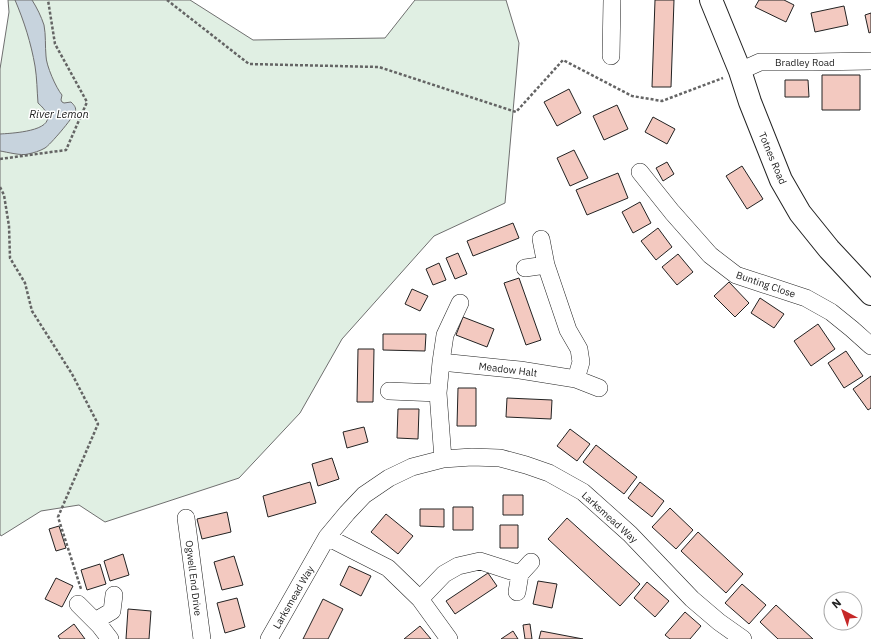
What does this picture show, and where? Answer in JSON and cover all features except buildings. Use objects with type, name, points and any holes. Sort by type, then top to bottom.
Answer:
[{"type":"main road","name":"Totnes Road","points":[[711,0],[740,71],[750,102],[781,180],[800,212],[829,249],[871,294]]},
{"type":"street","points":[[611,56],[612,0]]},
{"type":"street","name":"Bradley Road","points":[[740,71],[760,62],[871,61]]},
{"type":"street","name":"Bunting Close","points":[[640,172],[672,212],[710,255],[736,275],[806,298],[831,312],[871,346]]},
{"type":"street","points":[[541,239],[546,265],[568,330],[579,349],[581,362],[576,379]]},
{"type":"street","points":[[525,268],[546,265]]},
{"type":"street","points":[[443,459],[438,393],[440,362],[445,336],[460,303]]},
{"type":"street","name":"Meadow Halt","points":[[440,362],[520,370],[576,379],[599,388]]},
{"type":"street","points":[[390,390],[438,393]]},
{"type":"street","name":"Larksmead Way","points":[[269,639],[327,537],[364,495],[389,478],[412,467],[443,459],[472,457],[500,458],[526,465],[549,473],[583,492],[630,534],[692,599],[743,639]]},
{"type":"street","name":"Ogwell End Drive","points":[[186,518],[202,639]]},
{"type":"street","points":[[327,537],[388,568],[420,599],[449,639]]},
{"type":"street","points":[[420,599],[444,574],[458,566],[480,561],[526,568],[517,592]]},
{"type":"street","points":[[95,621],[112,611],[114,595]]},
{"type":"street","points":[[80,606],[110,639]]},
{"type":"path","points":[[0,159],[66,150],[88,102],[55,44],[48,0]]},
{"type":"path","points":[[167,0],[249,64],[379,67],[516,112],[563,60],[632,96],[662,101],[740,71]]},
{"type":"path","points":[[0,187],[4,195],[9,226],[10,258],[25,283],[32,311],[72,374],[98,424],[58,516],[82,594],[80,606]]},
{"type":"green space","points":[[8,0],[190,0],[253,40],[385,38],[415,0],[506,0],[519,43],[505,203],[434,236],[342,339],[300,413],[239,478],[105,522],[79,505],[41,511],[1,536],[0,69],[9,12]]},
{"type":"water","name":"River Lemon","points":[[15,0],[32,0],[36,6],[44,25],[46,60],[49,70],[62,95],[62,102],[71,102],[76,109],[70,120],[48,146],[39,151],[25,154],[0,151],[0,134],[28,131],[44,124],[48,119],[46,112],[38,103],[33,57],[27,32]]}]
